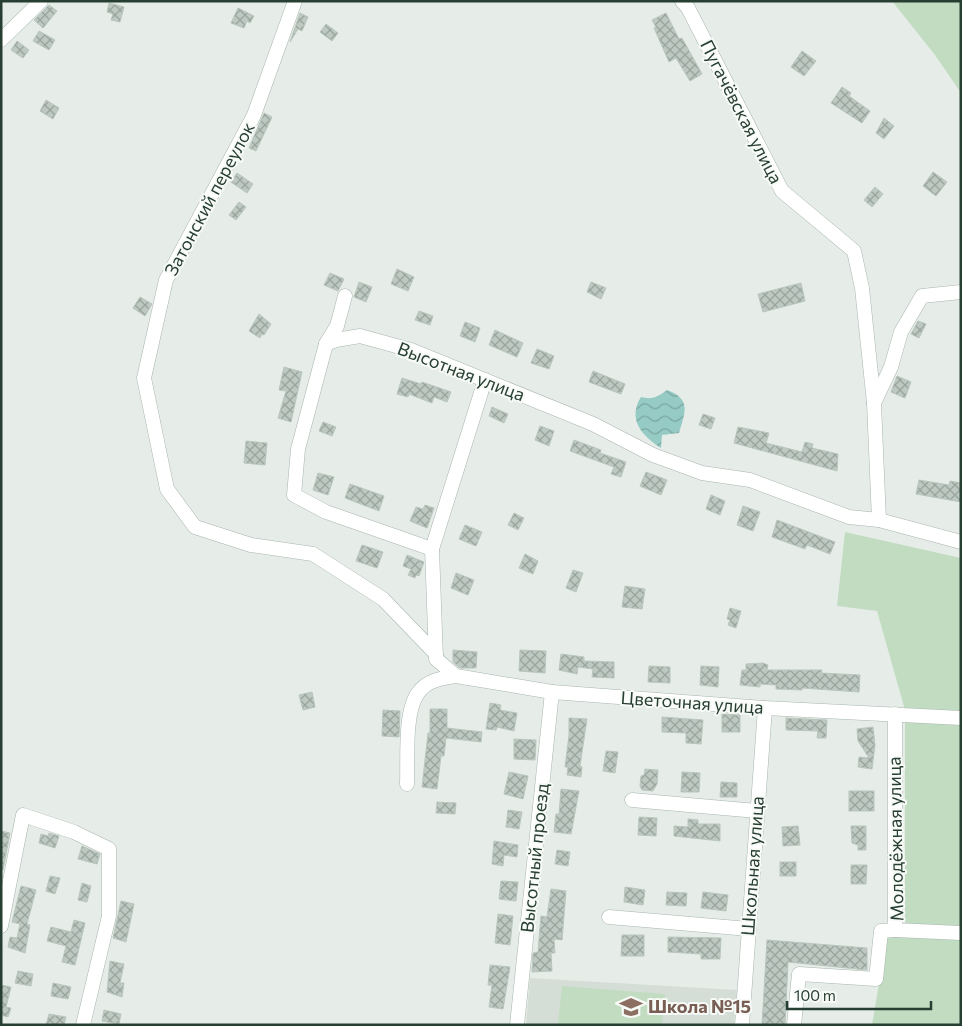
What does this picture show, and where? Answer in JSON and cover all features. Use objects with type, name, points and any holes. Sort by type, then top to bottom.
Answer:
[{"type":"street","points":[[1,40],[41,1]]},
{"type":"street","name":"Затонский переулок","points":[[295,1],[254,115],[166,280],[144,378],[167,489],[195,527],[251,545],[312,554],[383,599],[436,654]]},
{"type":"street","name":"Пугачёвская улица","points":[[682,1],[688,8],[782,191],[854,251],[862,288],[874,403],[879,520]]},
{"type":"street","name":"Пугачёвская улица","points":[[874,403],[891,367],[901,332],[922,296],[961,292]]},
{"type":"street","points":[[345,296],[336,326],[326,344],[298,449],[294,495],[326,512],[432,549]]},
{"type":"street","name":"Высотная улица","points":[[326,344],[336,340],[360,336],[411,350],[593,424],[653,455],[702,473],[750,480],[849,517],[879,520],[961,542]]},
{"type":"street","points":[[456,676],[436,659],[432,549],[485,380]]},
{"type":"street","points":[[407,784],[410,713],[418,692],[436,679],[456,676]]},
{"type":"street","name":"Цветочная улица","points":[[456,676],[552,692],[765,708],[961,718]]},
{"type":"street","name":"Высотный проезд","points":[[517,1025],[552,692]]},
{"type":"street","name":"Школьная улица","points":[[742,1025],[765,708]]},
{"type":"street","name":"Молодёжная улица","points":[[894,714],[895,930],[961,933]]},
{"type":"street","points":[[632,800],[757,811]]},
{"type":"street","points":[[1,926],[23,815],[74,832],[109,849],[108,916],[83,1025]]},
{"type":"street","points":[[609,917],[749,929]]},
{"type":"street","points":[[794,1025],[799,974],[876,979],[881,931],[895,930]]},
{"type":"shaded area","name":"Школа №15","points":[[530,978],[737,990],[734,1025],[526,1025]]},
{"type":"green space","points":[[892,1],[961,1],[961,93],[935,55]]},
{"type":"green space","points":[[845,532],[961,558],[961,1025],[872,1025],[887,936],[905,937],[905,710],[877,611],[837,606]]},
{"type":"green space","points":[[562,986],[665,994],[662,1025],[558,1025]]},
{"type":"water","points":[[667,390],[680,398],[685,407],[679,433],[662,435],[661,448],[643,432],[636,420],[636,413],[641,397],[655,397]]},
{"type":"building","points":[[109,3],[124,7],[120,22],[111,20],[113,14],[107,12]]},
{"type":"building","points":[[49,5],[57,11],[43,28],[34,20]]},
{"type":"building","points":[[238,8],[254,16],[250,23],[247,21],[244,28],[231,23]]},
{"type":"building","points":[[300,13],[308,17],[302,31],[298,29],[290,42]]},
{"type":"building","points":[[666,13],[679,39],[682,38],[702,74],[690,81],[676,58],[669,62],[654,28],[656,27],[652,20]]},
{"type":"building","points":[[326,24],[338,33],[332,41],[320,32]]},
{"type":"building","points":[[39,31],[55,40],[49,50],[33,41]]},
{"type":"building","points":[[17,41],[29,50],[23,58],[11,50]]},
{"type":"building","points":[[802,51],[816,61],[804,76],[791,67]]},
{"type":"building","points":[[842,87],[851,93],[849,96],[870,111],[862,123],[831,103]]},
{"type":"building","points":[[46,100],[59,108],[53,119],[40,111]]},
{"type":"building","points":[[264,113],[272,117],[256,151],[249,148]]},
{"type":"building","points":[[884,118],[894,126],[884,139],[876,133]]},
{"type":"building","points":[[933,172],[947,182],[936,196],[923,186]]},
{"type":"building","points":[[237,173],[253,184],[247,193],[231,182]]},
{"type":"building","points":[[875,187],[883,194],[872,207],[864,200]]},
{"type":"building","points":[[239,202],[246,207],[236,220],[229,215]]},
{"type":"building","points":[[397,269],[414,277],[408,291],[391,284]]},
{"type":"building","points":[[330,273],[344,279],[338,291],[324,285]]},
{"type":"building","points":[[359,282],[372,287],[366,302],[354,297]]},
{"type":"building","points":[[591,282],[606,288],[601,299],[587,292]]},
{"type":"building","points":[[801,283],[805,301],[763,312],[758,294]]},
{"type":"building","points":[[140,297],[152,304],[145,316],[133,308]]},
{"type":"building","points":[[419,311],[433,316],[430,325],[415,320]]},
{"type":"building","points":[[259,314],[271,324],[260,338],[249,331]]},
{"type":"building","points":[[918,321],[926,324],[919,338],[911,334]]},
{"type":"building","points":[[465,322],[480,328],[475,342],[460,336]]},
{"type":"building","points":[[495,330],[523,343],[517,357],[489,345]]},
{"type":"building","points":[[537,349],[554,356],[549,369],[531,363]]},
{"type":"building","points":[[284,367],[302,372],[291,422],[278,418],[286,391],[279,390]]},
{"type":"building","points":[[593,371],[625,384],[621,394],[589,382]]},
{"type":"building","points":[[897,376],[911,382],[905,398],[891,392]]},
{"type":"building","points":[[402,378],[421,384],[422,382],[451,392],[447,402],[434,397],[432,403],[409,394],[408,397],[397,394]]},
{"type":"building","points":[[492,407],[508,414],[504,423],[489,416]]},
{"type":"building","points":[[703,414],[715,418],[711,429],[699,425]]},
{"type":"building","points":[[323,422],[336,427],[332,436],[319,431]]},
{"type":"building","points":[[540,426],[554,431],[549,446],[535,440]]},
{"type":"building","points":[[738,427],[769,433],[766,443],[802,452],[805,442],[813,444],[812,448],[838,454],[837,471],[734,443]]},
{"type":"building","points":[[574,440],[601,450],[600,453],[626,462],[621,477],[611,474],[614,467],[570,451]]},
{"type":"building","points":[[246,441],[267,443],[265,465],[244,463]]},
{"type":"building","points":[[646,472],[667,480],[661,495],[640,486]]},
{"type":"building","points":[[318,473],[334,477],[328,495],[313,490]]},
{"type":"building","points":[[919,480],[949,485],[950,481],[961,483],[961,502],[916,494]]},
{"type":"building","points":[[350,484],[384,496],[379,511],[345,498]]},
{"type":"building","points":[[711,495],[725,501],[720,515],[706,509]]},
{"type":"building","points":[[425,505],[434,508],[427,528],[410,521],[416,507],[423,509]]},
{"type":"building","points":[[743,506],[760,512],[753,531],[737,525]]},
{"type":"building","points":[[514,513],[524,518],[518,530],[508,525]]},
{"type":"building","points":[[777,520],[835,542],[830,554],[807,545],[805,549],[772,537]]},
{"type":"building","points":[[465,525],[482,532],[476,546],[459,539]]},
{"type":"building","points":[[362,545],[383,552],[377,568],[356,561]]},
{"type":"building","points":[[525,554],[538,561],[533,574],[519,568]]},
{"type":"building","points":[[407,555],[424,562],[419,576],[416,575],[415,578],[408,575],[411,569],[403,566]]},
{"type":"building","points":[[573,570],[583,573],[576,592],[566,588]]},
{"type":"building","points":[[456,573],[474,580],[468,595],[451,588]]},
{"type":"building","points":[[625,586],[645,589],[642,609],[622,607]]},
{"type":"building","points":[[730,608],[741,611],[736,628],[728,625],[730,620],[727,619]]},
{"type":"building","points":[[453,650],[477,652],[476,668],[460,668],[453,662]]},
{"type":"building","points":[[520,650],[546,651],[545,673],[519,671]]},
{"type":"building","points":[[561,654],[584,657],[584,661],[614,662],[614,678],[592,677],[593,669],[578,667],[577,674],[559,670]]},
{"type":"building","points":[[763,663],[768,665],[767,670],[822,670],[821,673],[860,675],[859,692],[802,688],[802,690],[776,689],[776,685],[760,684],[760,687],[740,685],[742,670],[746,670],[746,664]]},
{"type":"building","points":[[649,666],[670,667],[670,683],[648,682]]},
{"type":"building","points":[[701,666],[719,667],[718,687],[700,685]]},
{"type":"building","points":[[312,692],[315,707],[303,710],[299,695]]},
{"type":"building","points":[[490,703],[501,705],[500,710],[517,713],[514,731],[497,727],[496,730],[486,729]]},
{"type":"building","points":[[430,709],[447,709],[447,728],[482,732],[481,742],[446,738],[444,756],[441,756],[437,789],[422,787],[428,733],[430,733]]},
{"type":"building","points":[[383,710],[400,711],[399,737],[382,736]]},
{"type":"building","points":[[722,714],[740,715],[740,732],[722,732]]},
{"type":"building","points":[[662,717],[703,720],[701,744],[686,743],[686,733],[662,732]]},
{"type":"building","points":[[569,718],[587,719],[580,766],[582,767],[581,777],[567,775],[568,767],[565,767]]},
{"type":"building","points":[[786,718],[827,720],[826,738],[817,738],[818,731],[786,730]]},
{"type":"building","points":[[873,727],[875,745],[872,769],[858,767],[859,757],[869,758],[858,741],[857,729]]},
{"type":"building","points":[[514,739],[536,740],[535,760],[514,759]]},
{"type":"building","points":[[606,751],[618,752],[615,773],[603,771]]},
{"type":"building","points":[[645,769],[658,770],[657,784],[653,791],[642,790],[640,786],[641,776],[644,775]]},
{"type":"building","points":[[509,772],[528,776],[523,799],[504,794]]},
{"type":"building","points":[[682,772],[700,773],[699,792],[681,792]]},
{"type":"building","points":[[721,782],[737,783],[737,797],[720,797]]},
{"type":"building","points":[[561,789],[579,791],[571,834],[554,832],[556,814],[559,814]]},
{"type":"building","points":[[849,791],[874,791],[874,811],[849,811]]},
{"type":"building","points":[[437,802],[456,803],[455,814],[436,813]]},
{"type":"building","points":[[508,810],[522,812],[519,829],[506,827]]},
{"type":"building","points":[[639,817],[657,818],[656,836],[638,835]]},
{"type":"building","points":[[688,819],[698,820],[698,824],[720,824],[720,841],[674,836],[674,826],[688,827]]},
{"type":"building","points":[[798,826],[800,845],[783,846],[782,827]]},
{"type":"building","points":[[851,826],[866,826],[866,850],[858,850],[858,845],[852,843]]},
{"type":"building","points":[[1,831],[10,833],[3,870],[1,870]]},
{"type":"building","points":[[49,833],[59,836],[55,848],[39,843],[41,834],[48,836]]},
{"type":"building","points":[[494,841],[518,845],[517,857],[504,855],[503,866],[492,864]]},
{"type":"building","points":[[82,846],[100,854],[97,864],[78,859]]},
{"type":"building","points":[[557,850],[570,852],[568,866],[555,864]]},
{"type":"building","points":[[780,862],[796,862],[796,876],[780,876]]},
{"type":"building","points":[[851,865],[867,865],[866,884],[851,884]]},
{"type":"building","points":[[50,876],[60,878],[55,894],[46,891]]},
{"type":"building","points":[[501,881],[518,882],[516,901],[499,899]]},
{"type":"building","points":[[82,883],[91,886],[87,902],[78,900]]},
{"type":"building","points":[[21,886],[36,890],[27,924],[30,925],[25,953],[8,947],[10,937],[17,938],[20,924],[12,922]]},
{"type":"building","points":[[625,887],[645,890],[643,905],[624,902]]},
{"type":"building","points":[[551,889],[566,891],[562,940],[554,939],[555,953],[551,953],[552,971],[532,972],[533,953],[538,952],[541,916],[547,917]]},
{"type":"building","points":[[667,892],[687,893],[686,906],[666,905]]},
{"type":"building","points":[[703,892],[728,895],[726,911],[701,908]]},
{"type":"building","points":[[121,901],[134,904],[126,942],[113,938]]},
{"type":"building","points":[[498,914],[513,916],[510,945],[495,943]]},
{"type":"building","points":[[74,920],[85,923],[75,965],[62,962],[66,946],[47,941],[51,927],[71,932]]},
{"type":"building","points":[[622,935],[644,935],[644,956],[621,956]]},
{"type":"building","points":[[668,937],[721,938],[720,959],[701,959],[701,954],[668,952]]},
{"type":"building","points":[[767,940],[867,948],[867,970],[788,962],[785,1025],[762,1025]]},
{"type":"building","points":[[110,961],[124,964],[120,983],[124,983],[122,997],[107,992]]},
{"type":"building","points":[[490,965],[510,967],[503,1009],[489,1007],[492,985],[488,985]]},
{"type":"building","points":[[18,971],[33,974],[31,986],[15,983]]},
{"type":"building","points":[[53,983],[71,987],[68,999],[51,996]]},
{"type":"building","points":[[1,985],[11,987],[6,1007],[11,1008],[8,1017],[1,1015]]},
{"type":"building","points":[[104,1010],[121,1014],[119,1024],[102,1021]]},
{"type":"building","points":[[49,1014],[66,1017],[64,1025],[46,1025]]},
{"type":"place","name":"Школа №15","points":[[631,1007]]}]
